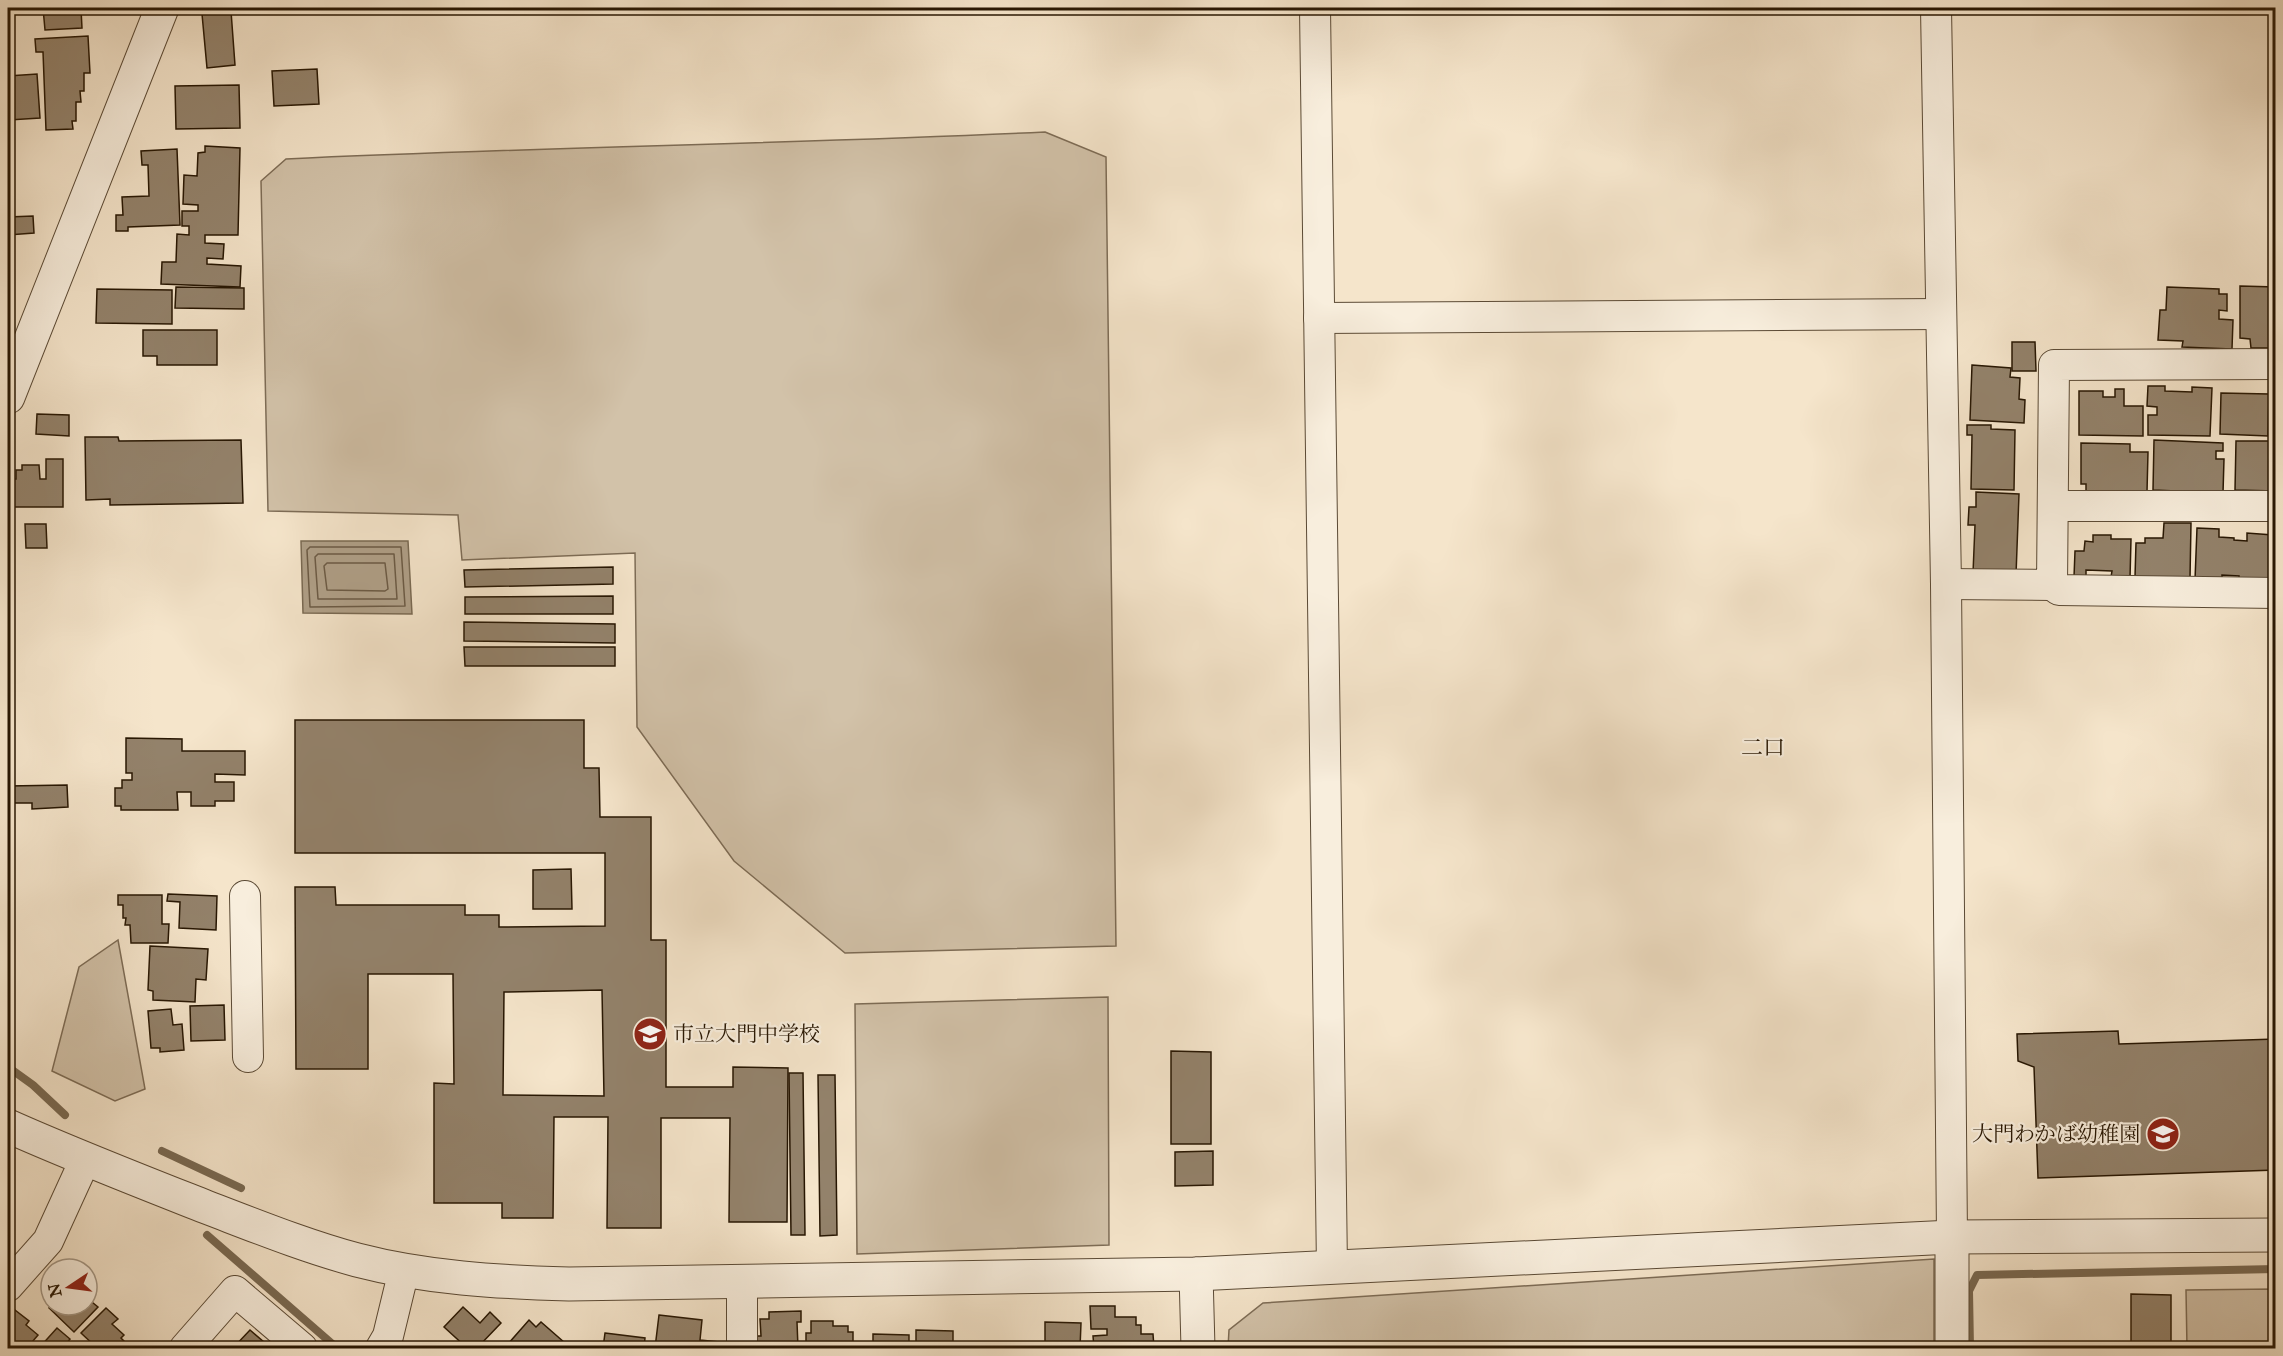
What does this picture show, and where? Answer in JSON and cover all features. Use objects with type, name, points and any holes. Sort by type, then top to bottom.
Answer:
[{"type":"street","points":[[8,397],[162,8]]},
{"type":"street","points":[[1315,8],[1332,1268]]},
{"type":"street","points":[[1936,8],[1946,585],[1952,1348]]},
{"type":"street","points":[[1319,318],[1941,314]]},
{"type":"street","points":[[2052,585],[2054,365],[2276,364]]},
{"type":"street","points":[[2053,506],[2276,506]]},
{"type":"street","points":[[1946,585],[2052,585],[2059,590],[2276,593]]},
{"type":"street","points":[[245,896],[248,1057]]},
{"type":"street","points":[[8,1126],[86,1160],[288,1238],[356,1260],[404,1270],[485,1281],[569,1284],[742,1283],[1196,1274],[1952,1237],[2276,1235]]},
{"type":"street","points":[[8,1286],[48,1241],[86,1160]]},
{"type":"street","points":[[381,1348],[387,1336],[404,1270]]},
{"type":"street","points":[[1196,1274],[1198,1348]]},
{"type":"street","points":[[742,1283],[742,1348]]},
{"type":"street","points":[[185,1348],[235,1291],[302,1348]]},
{"type":"shaded area","points":[[1045,132],[1106,157],[1116,946],[845,953],[734,861],[637,727],[635,553],[462,560],[458,515],[268,511],[261,181],[286,159]]},
{"type":"shaded area","points":[[118,940],[145,1089],[115,1101],[52,1071],[79,967]]},
{"type":"shaded area","points":[[1108,997],[1109,1245],[857,1254],[855,1004]]},
{"type":"shaded area","points":[[1934,1259],[1934,1348],[1228,1348],[1229,1330],[1263,1303]]},
{"type":"shaded area","points":[[2275,1289],[2275,1348],[2187,1348],[2186,1290]]},
{"type":"water","points":[[301,541],[408,541],[412,614],[303,613]]},
{"type":"building","points":[[43,8],[94,8],[81,9],[82,28],[45,30]]},
{"type":"building","points":[[231,11],[235,65],[207,68],[202,14]]},
{"type":"building","points":[[88,36],[90,73],[84,73],[84,91],[80,91],[81,102],[76,102],[76,121],[72,121],[73,129],[46,130],[43,52],[36,52],[35,39]]},
{"type":"building","points":[[317,69],[319,104],[274,106],[272,71]]},
{"type":"building","points":[[37,74],[40,118],[9,120],[8,76]]},
{"type":"building","points":[[239,85],[240,128],[176,129],[175,86]]},
{"type":"building","points":[[205,146],[240,148],[238,235],[205,235],[205,243],[224,244],[223,259],[207,258],[207,264],[241,266],[240,287],[161,284],[162,262],[176,262],[177,234],[189,235],[189,226],[182,226],[182,211],[198,211],[198,205],[183,204],[184,175],[197,176],[198,153],[205,152]]},
{"type":"building","points":[[177,149],[180,225],[128,227],[128,231],[116,231],[116,215],[123,215],[122,197],[149,196],[148,165],[142,165],[141,151]]},
{"type":"building","points":[[33,216],[34,233],[8,235],[8,217]]},
{"type":"building","points":[[2240,286],[2276,287],[2276,340],[2269,340],[2269,348],[2251,348],[2250,339],[2240,338]]},
{"type":"building","points":[[176,287],[244,288],[244,309],[175,308]]},
{"type":"building","points":[[2167,287],[2219,289],[2219,294],[2227,294],[2227,311],[2219,310],[2219,319],[2233,320],[2232,349],[2182,347],[2183,341],[2158,340],[2160,310],[2166,310]]},
{"type":"building","points":[[97,289],[172,290],[172,324],[96,323]]},
{"type":"building","points":[[143,330],[217,330],[217,365],[157,365],[157,356],[143,356]]},
{"type":"building","points":[[2012,342],[2035,342],[2036,371],[2012,371]]},
{"type":"building","points":[[1972,365],[2011,368],[2010,377],[2020,378],[2019,399],[2025,400],[2024,423],[1970,420]]},
{"type":"building","points":[[2148,386],[2165,386],[2165,391],[2192,392],[2192,387],[2212,388],[2210,436],[2148,435],[2148,415],[2157,415],[2157,407],[2147,406]]},
{"type":"building","points":[[2115,389],[2124,389],[2124,406],[2143,406],[2143,436],[2079,435],[2079,391],[2103,391],[2103,397],[2115,397]]},
{"type":"building","points":[[2221,393],[2269,394],[2268,436],[2220,434]]},
{"type":"building","points":[[37,414],[69,415],[69,436],[36,434]]},
{"type":"building","points":[[1967,425],[1991,425],[1991,429],[2015,430],[2014,490],[1971,489],[1972,435],[1967,435]]},
{"type":"building","points":[[85,437],[118,437],[119,441],[241,440],[243,503],[110,505],[110,499],[86,500]]},
{"type":"building","points":[[2154,440],[2223,443],[2223,451],[2216,451],[2216,459],[2224,459],[2223,493],[2153,490]]},
{"type":"building","points":[[2236,441],[2276,441],[2276,491],[2235,490]]},
{"type":"building","points":[[2081,443],[2130,444],[2130,452],[2148,452],[2147,492],[2086,491],[2086,484],[2081,484]]},
{"type":"building","points":[[46,459],[63,459],[63,507],[8,507],[8,479],[16,479],[16,470],[22,470],[22,465],[39,465],[40,479],[46,479]]},
{"type":"building","points":[[1976,492],[2019,494],[2016,575],[1973,573],[1975,525],[1968,525],[1969,507],[1976,507]]},
{"type":"building","points":[[2164,523],[2191,523],[2190,578],[2135,577],[2136,543],[2145,543],[2145,538],[2163,538]]},
{"type":"building","points":[[25,524],[46,524],[47,548],[26,548]]},
{"type":"building","points":[[2197,528],[2219,529],[2219,537],[2234,538],[2234,540],[2247,541],[2247,533],[2273,535],[2272,581],[2239,579],[2239,576],[2222,575],[2222,581],[2195,580]]},
{"type":"building","points":[[2093,535],[2111,535],[2111,539],[2131,539],[2130,578],[2111,577],[2112,571],[2086,570],[2086,578],[2074,577],[2075,551],[2084,551],[2085,541],[2093,542]]},
{"type":"building","points":[[613,567],[613,584],[465,587],[464,570]]},
{"type":"building","points":[[613,596],[613,614],[465,614],[465,597]]},
{"type":"building","points":[[464,622],[615,624],[615,643],[464,641]]},
{"type":"building","points":[[464,647],[615,647],[615,666],[465,666]]},
{"type":"building","points":[[295,720],[584,720],[584,768],[599,768],[600,817],[651,817],[651,940],[666,940],[666,1087],[733,1087],[733,1067],[788,1068],[787,1222],[729,1222],[730,1118],[661,1118],[661,1228],[607,1228],[608,1117],[554,1117],[553,1218],[502,1218],[502,1203],[434,1203],[434,1083],[454,1084],[453,974],[368,974],[368,1069],[296,1069],[295,887],[335,887],[336,905],[465,905],[465,915],[499,915],[499,927],[605,926],[605,853],[295,853]],"holes":[[[602,990],[604,1096],[503,1095],[504,992]]]},
{"type":"building","points":[[126,738],[182,739],[182,751],[245,751],[245,775],[215,774],[215,782],[234,782],[234,801],[215,801],[215,806],[191,806],[191,792],[177,792],[178,810],[121,810],[121,806],[115,806],[115,788],[122,788],[122,780],[132,780],[132,773],[126,773]]},
{"type":"building","points":[[67,785],[68,807],[32,809],[32,803],[8,803],[8,786]]},
{"type":"building","points":[[571,869],[572,909],[533,909],[533,870]]},
{"type":"building","points":[[168,894],[217,896],[216,930],[179,928],[180,902],[167,901]]},
{"type":"building","points":[[118,895],[162,895],[162,924],[169,924],[168,943],[131,943],[130,925],[125,925],[123,905],[118,905]]},
{"type":"building","points":[[150,946],[208,949],[206,980],[196,979],[195,1002],[153,1000],[153,991],[148,990]]},
{"type":"building","points":[[224,1005],[225,1040],[191,1041],[190,1006]]},
{"type":"building","points":[[171,1009],[173,1025],[182,1024],[184,1050],[160,1052],[160,1048],[151,1048],[148,1011]]},
{"type":"building","points":[[2118,1031],[2119,1044],[2276,1039],[2276,1170],[2038,1178],[2034,1067],[2018,1061],[2017,1034]]},
{"type":"building","points":[[1171,1051],[1211,1052],[1211,1144],[1171,1144]]},
{"type":"building","points":[[789,1073],[803,1073],[805,1235],[791,1235]]},
{"type":"building","points":[[818,1075],[835,1075],[837,1235],[820,1236]]},
{"type":"building","points":[[1213,1151],[1213,1185],[1175,1186],[1175,1152]]},
{"type":"building","points":[[2131,1294],[2171,1295],[2171,1348],[2131,1348]]},
{"type":"building","points":[[1090,1306],[1115,1306],[1115,1317],[1136,1317],[1136,1325],[1141,1325],[1141,1334],[1153,1334],[1154,1348],[1094,1348],[1093,1336],[1107,1335],[1107,1329],[1091,1329]]},
{"type":"building","points":[[463,1307],[480,1323],[490,1312],[501,1323],[477,1348],[467,1348],[444,1327]]},
{"type":"building","points":[[106,1308],[118,1319],[112,1324],[124,1335],[121,1338],[129,1346],[132,1344],[137,1348],[97,1348],[81,1333]]},
{"type":"building","points":[[15,1310],[29,1321],[26,1325],[38,1335],[27,1348],[8,1348],[8,1320]]},
{"type":"building","points":[[801,1311],[801,1322],[797,1322],[798,1348],[756,1348],[755,1336],[761,1336],[760,1319],[769,1319],[769,1312]]},
{"type":"building","points":[[659,1315],[702,1320],[700,1340],[719,1342],[718,1348],[655,1348]]},
{"type":"building","points":[[58,1317],[88,1317],[74,1332]]},
{"type":"building","points":[[529,1320],[536,1327],[541,1322],[565,1343],[560,1348],[514,1348],[508,1344]]},
{"type":"building","points":[[811,1321],[833,1321],[833,1326],[848,1326],[848,1332],[853,1332],[853,1348],[806,1348],[806,1333],[811,1333]]},
{"type":"building","points":[[1045,1322],[1081,1323],[1080,1348],[1045,1348]]},
{"type":"building","points":[[57,1328],[70,1339],[67,1343],[73,1348],[39,1348]]},
{"type":"building","points":[[250,1330],[271,1348],[233,1348]]},
{"type":"building","points":[[916,1330],[953,1331],[953,1348],[916,1348]]},
{"type":"building","points":[[605,1333],[645,1338],[644,1348],[603,1348]]},
{"type":"building","points":[[873,1334],[909,1335],[909,1348],[873,1348]]},
{"type":"waterway","points":[[8,1067],[33,1085],[65,1115]]},
{"type":"waterway","points":[[162,1151],[241,1188]]},
{"type":"waterway","points":[[207,1235],[337,1348]]},
{"type":"waterway","points":[[1970,1348],[1969,1291],[1977,1275],[2276,1269]]},
{"type":"place","name":"市立大門中学校","points":[[650,1034]]},
{"type":"place","name":"大門わかば幼稚園","points":[[2163,1134]]},
{"type":"district","name":"二口","points":[[1763,747]]}]
